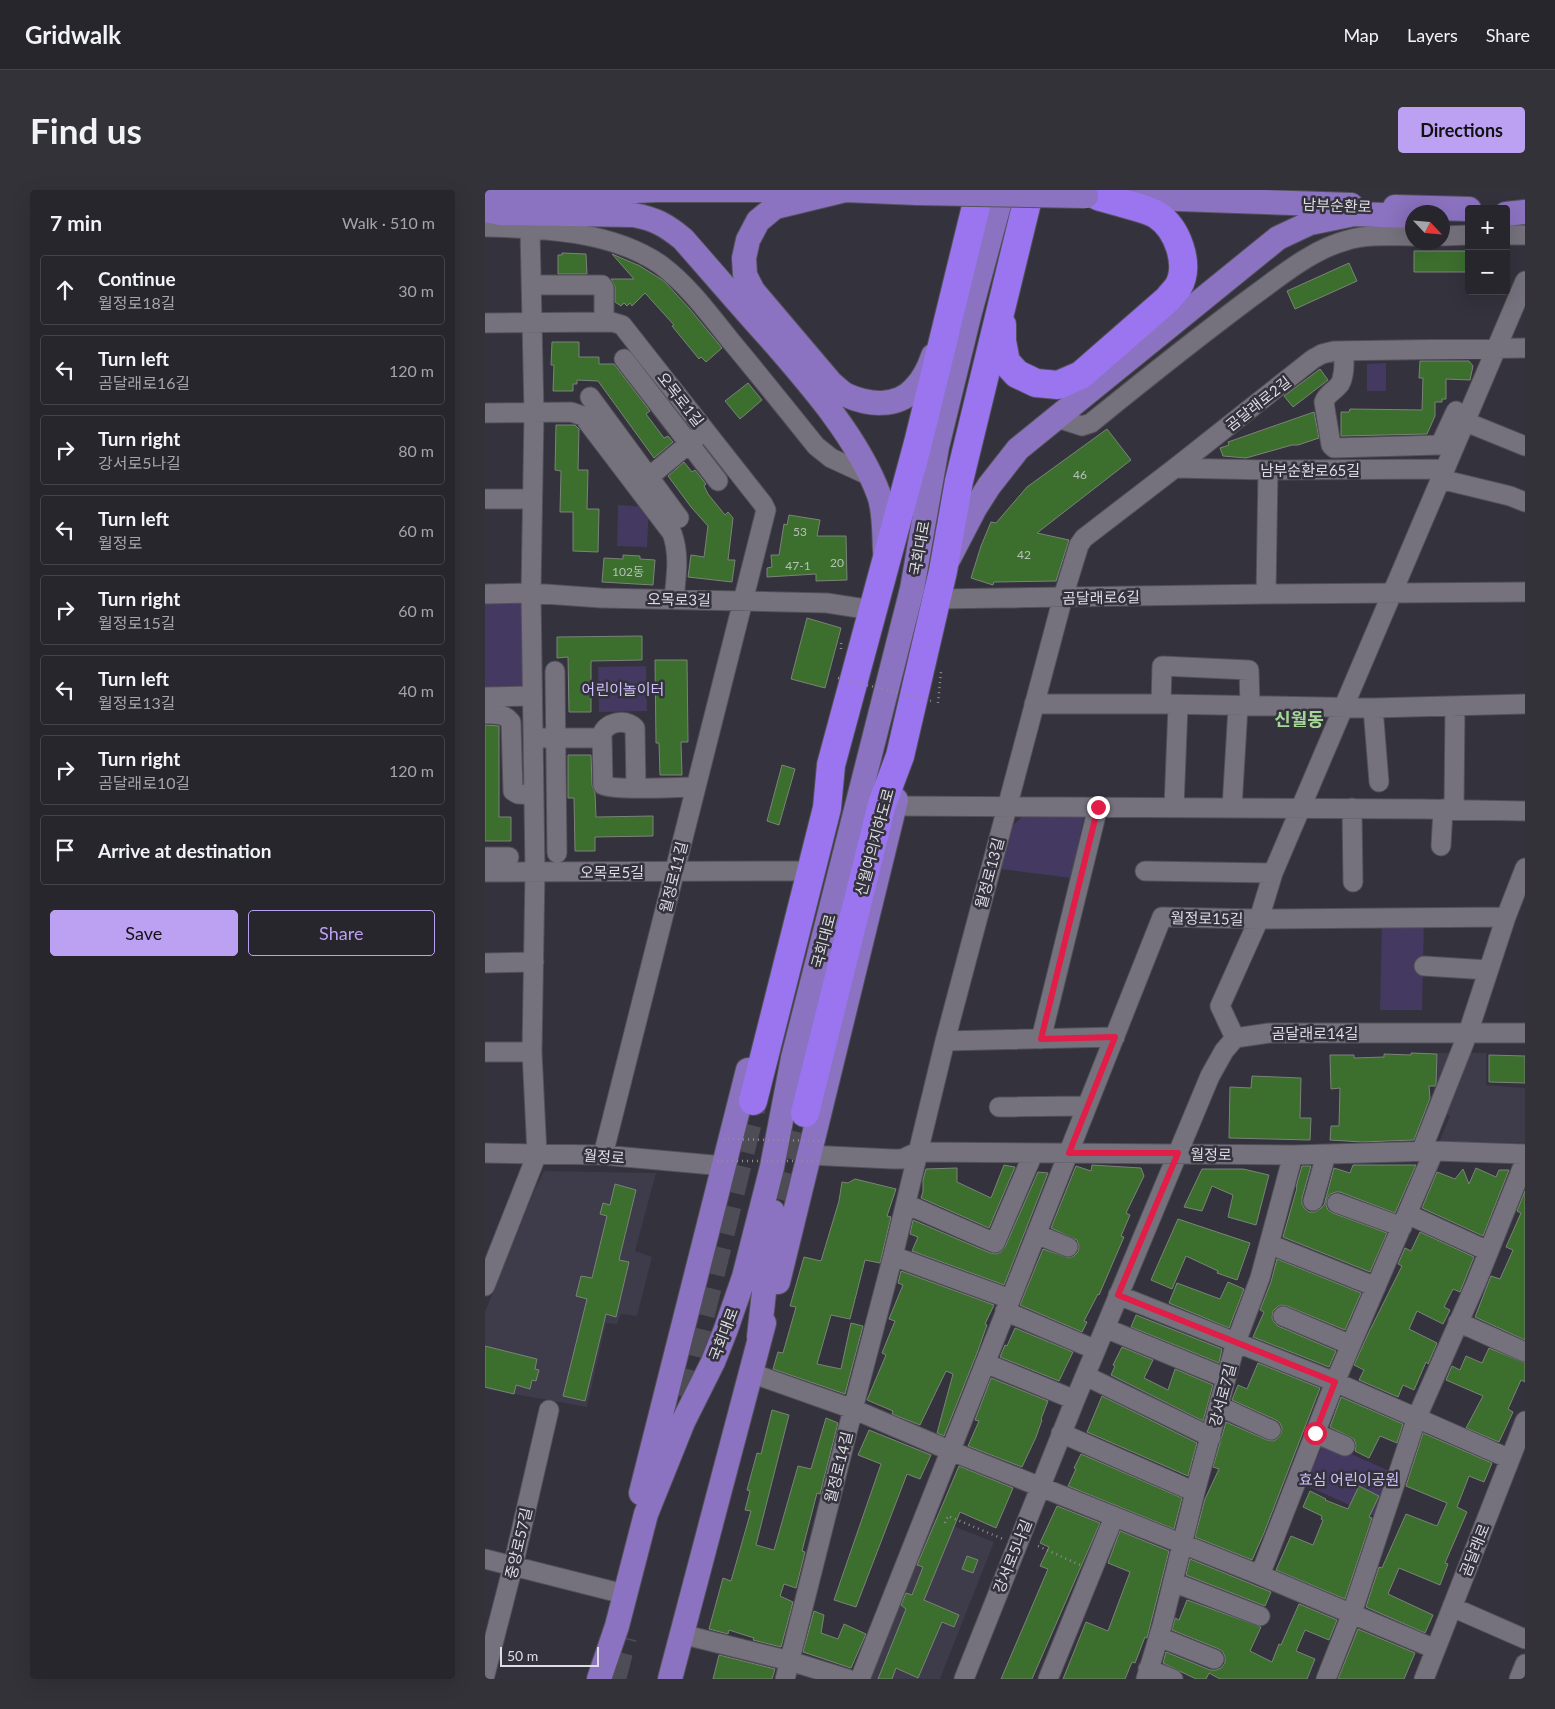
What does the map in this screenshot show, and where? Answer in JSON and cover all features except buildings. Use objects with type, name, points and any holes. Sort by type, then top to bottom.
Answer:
[{"type":"highway","points":[[753,1101],[827,808],[831,765],[918,443],[980,190]]},
{"type":"highway","name":"신월여의지하도로","points":[[805,1113],[882,804],[900,756],[943,571],[959,481],[1030,190]]},
{"type":"highway","points":[[1001,306],[1002,341],[1007,362],[1017,374],[1036,383],[1058,385],[1081,375],[1168,299],[1179,286],[1182,271],[1182,254],[1177,237],[1168,224],[1155,214],[1092,196]]},
{"type":"main road","name":"남부순환로","points":[[488,215],[656,190],[845,190],[1092,196],[1465,209]]},
{"type":"main road","points":[[845,190],[775,208],[758,221],[747,240],[744,258],[745,275],[753,291],[831,383],[845,394],[883,404],[900,400],[914,390],[927,372],[946,324]]},
{"type":"main road","name":"국회대로","points":[[599,1679],[617,1626],[646,1514],[683,1422],[713,1362],[744,1277],[772,1167],[793,1058],[912,589],[937,447],[969,312],[1003,190]]},
{"type":"main road","name":"국회대로","points":[[759,1337],[774,1196],[797,1075],[921,593],[945,454],[1012,190]]},
{"type":"main road","points":[[1510,212],[1525,212]]},
{"type":"main road","points":[[943,571],[975,508],[989,486],[1019,450],[1277,238],[1310,223],[1354,214],[1405,216]]},
{"type":"main road","points":[[488,215],[634,215],[650,218],[667,226],[683,239],[808,381],[844,430],[871,476],[879,497],[883,513],[886,560]]},
{"type":"main road","points":[[1450,216],[1465,217]]},
{"type":"main road","points":[[670,1679],[759,1337],[818,1152],[895,806],[900,756]]},
{"type":"main road","points":[[599,1679],[607,1622],[616,1592],[720,1163],[798,871],[831,765]]},
{"type":"street","points":[[488,215],[530,229],[561,230],[598,238],[629,249],[661,265],[690,291],[816,446],[831,458],[871,476]]},
{"type":"street","points":[[485,1286],[537,1154],[532,1052],[535,872],[531,593],[534,413],[530,229]]},
{"type":"street","points":[[1450,236],[1465,235]]},
{"type":"street","points":[[1510,235],[1525,235]]},
{"type":"street","points":[[1057,418],[1082,426],[1091,423],[1194,340],[1296,265],[1321,251],[1347,240],[1367,236],[1405,236]]},
{"type":"street","points":[[1178,1153],[1210,1076],[1235,1038],[1219,1006],[1259,919],[1273,873],[1442,474],[1461,416],[1495,349],[1525,281]]},
{"type":"street","points":[[531,285],[602,285],[604,288],[604,322]]},
{"type":"street","name":"오목로1길","points":[[485,323],[617,322],[625,327],[763,504],[765,510],[743,600]]},
{"type":"street","name":"곰달래로2길","points":[[1063,597],[1076,550],[1084,538],[1313,359],[1323,354],[1344,351],[1525,348]]},
{"type":"street","points":[[1344,351],[1342,379],[1326,397],[1325,402],[1331,445],[1334,448],[1439,445],[1461,416]]},
{"type":"street","points":[[624,359],[718,481]]},
{"type":"street","points":[[590,397],[679,518]]},
{"type":"street","points":[[485,413],[571,412],[583,416],[672,533],[677,556],[674,599]]},
{"type":"street","points":[[1461,416],[1525,446]]},
{"type":"street","points":[[649,477],[705,430]]},
{"type":"street","name":"남부순환로65길","points":[[1175,468],[1442,474],[1525,502]]},
{"type":"street","points":[[1266,594],[1268,470]]},
{"type":"street","points":[[485,499],[532,499]]},
{"type":"street","name":"곰달래로6길","points":[[936,599],[1393,593],[1523,588]]},
{"type":"street","name":"오목로3길","points":[[485,594],[531,593],[601,598],[827,603],[872,610]]},
{"type":"street","name":"월정로13길","points":[[917,1152],[1063,597]]},
{"type":"street","name":"월정로11길","points":[[603,1155],[743,600]]},
{"type":"street","points":[[1173,808],[1169,705],[1162,666],[1249,670],[1232,808]]},
{"type":"street","points":[[555,671],[557,853]]},
{"type":"street","points":[[485,697],[531,696]]},
{"type":"street","points":[[1034,704],[1373,708],[1525,704]]},
{"type":"street","points":[[1441,846],[1449,809],[1455,706]]},
{"type":"street","points":[[1373,708],[1379,782]]},
{"type":"street","points":[[485,714],[500,714],[507,717],[511,722],[513,791],[518,794],[534,795]]},
{"type":"street","points":[[635,788],[635,728],[627,723],[609,724],[603,731],[602,738],[603,785],[610,788],[635,788],[695,787]]},
{"type":"street","points":[[533,738],[602,738]]},
{"type":"street","points":[[895,806],[1352,808],[1525,811]]},
{"type":"street","points":[[1041,1039],[1098,807]]},
{"type":"street","points":[[1352,808],[1353,882]]},
{"type":"street","points":[[485,857],[509,857]]},
{"type":"street","points":[[1260,1575],[1335,1382],[1405,1220],[1469,1033],[1488,970],[1514,912],[1525,868]]},
{"type":"street","name":"오목로5길","points":[[485,872],[798,871]]},
{"type":"street","points":[[1145,871],[1273,873]]},
{"type":"street","name":"월정로15길","points":[[860,1679],[1162,917],[1259,919],[1514,912]]},
{"type":"street","points":[[485,963],[534,962]]},
{"type":"street","points":[[1424,966],[1488,970]]},
{"type":"street","name":"곰달래로14길","points":[[1235,1038],[1269,1033],[1525,1033]]},
{"type":"street","points":[[945,1041],[1115,1037]]},
{"type":"street","points":[[485,1052],[532,1052]]},
{"type":"street","points":[[999,1107],[1087,1106]]},
{"type":"street","name":"월정로","points":[[818,1152],[892,1159],[902,1158],[917,1152],[1293,1155],[1427,1152],[1525,1154]]},
{"type":"street","name":"월정로14길","points":[[785,1679],[893,1256],[917,1152]]},
{"type":"street","name":"강서로5나길","points":[[964,1679],[1061,1433],[1178,1153]]},
{"type":"street","name":"월정로","points":[[485,1154],[603,1155],[720,1163]]},
{"type":"street","points":[[906,1204],[995,1243],[1033,1154]]},
{"type":"street","name":"강서로7길","points":[[1147,1674],[1159,1637],[1195,1492],[1236,1342],[1260,1278],[1293,1155]]},
{"type":"street","points":[[1313,1201],[1327,1155]]},
{"type":"street","points":[[1326,1679],[1352,1613],[1417,1417],[1489,1251],[1525,1161]]},
{"type":"street","points":[[1337,1203],[1405,1220],[1489,1251]]},
{"type":"street","points":[[1036,1234],[1069,1247]]},
{"type":"street","points":[[1269,1244],[1376,1287]]},
{"type":"street","points":[[893,1256],[1008,1305],[1096,1350]]},
{"type":"street","points":[[1118,1295],[1335,1382],[1510,1459]]},
{"type":"street","points":[[1283,1316],[1351,1345]]},
{"type":"street","points":[[1458,1322],[1525,1352]]},
{"type":"street","points":[[1105,1328],[1226,1378]]},
{"type":"street","points":[[985,1363],[1075,1400]]},
{"type":"street","points":[[751,1372],[853,1409],[951,1451],[1260,1575],[1435,1649]]},
{"type":"street","points":[[1086,1376],[1211,1437]]},
{"type":"street","points":[[1219,1406],[1271,1430]]},
{"type":"street","name":"중앙로57길","points":[[485,1675],[513,1566],[549,1410]]},
{"type":"street","name":"곰달래로","points":[[1424,1679],[1525,1421]]},
{"type":"street","points":[[1061,1433],[1195,1492]]},
{"type":"street","points":[[1315,1433],[1345,1446]]},
{"type":"street","points":[[1048,1679],[1114,1517]]},
{"type":"street","points":[[485,1559],[616,1592]]},
{"type":"street","points":[[1173,1582],[1259,1616]]},
{"type":"street","points":[[1452,1607],[1525,1639]]},
{"type":"street","points":[[681,1634],[789,1661],[848,1679]]},
{"type":"street","points":[[1159,1637],[1213,1659]]},
{"type":"street","points":[[1519,1679],[1525,1664]]},
{"type":"street","points":[[1147,1674],[1173,1679]]},
{"type":"path","points":[[838,678],[931,701]]},
{"type":"path","points":[[723,1139],[818,1152]]},
{"type":"path","points":[[720,1163],[818,1152]]},
{"type":"path","points":[[945,1523],[948,1516],[1016,1544]]},
{"type":"path","points":[[1038,1546],[1092,1571]]},
{"type":"shaded area","points":[[1438,1053],[1486,1053],[1486,1085],[1525,1088],[1525,1143],[1439,1142],[1450,1116],[1432,1107]]},
{"type":"shaded area","points":[[544,1171],[656,1173],[635,1251],[652,1257],[637,1316],[621,1314],[617,1324],[606,1323],[587,1407],[485,1389],[485,1312],[534,1191]]},
{"type":"shaded area","points":[[930,1517],[994,1542],[940,1679],[868,1679]]},
{"type":"green space","points":[[1386,363],[1386,391],[1367,391],[1367,364]]},
{"type":"green space","points":[[618,505],[649,507],[647,547],[617,546]]},
{"type":"green space","points":[[531,593],[531,696],[485,697],[485,594]]},
{"type":"green space","name":"어린이놀이터","points":[[646,666],[647,711],[599,712],[598,667]]},
{"type":"green space","points":[[1024,815],[1084,817],[1071,878],[1001,869],[1011,827]]},
{"type":"green space","points":[[1382,917],[1424,917],[1422,1010],[1380,1010]]},
{"type":"green space","name":"효심 어린이공원","points":[[1324,1442],[1394,1473],[1374,1516],[1305,1485]]},
{"type":"tunnel","points":[[671,1437],[753,1101]]},
{"type":"tunnel","points":[[772,1241],[805,1113]]},
{"type":"tunnel","points":[[612,1679],[623,1637]]},
{"type":"district","name":"신월동","points":[[1299,719]]},
{"type":"route","points":[[1098,807],[1041,1039],[1115,1037],[1069,1153],[1178,1153],[1118,1295],[1335,1382],[1315,1433]]}]
